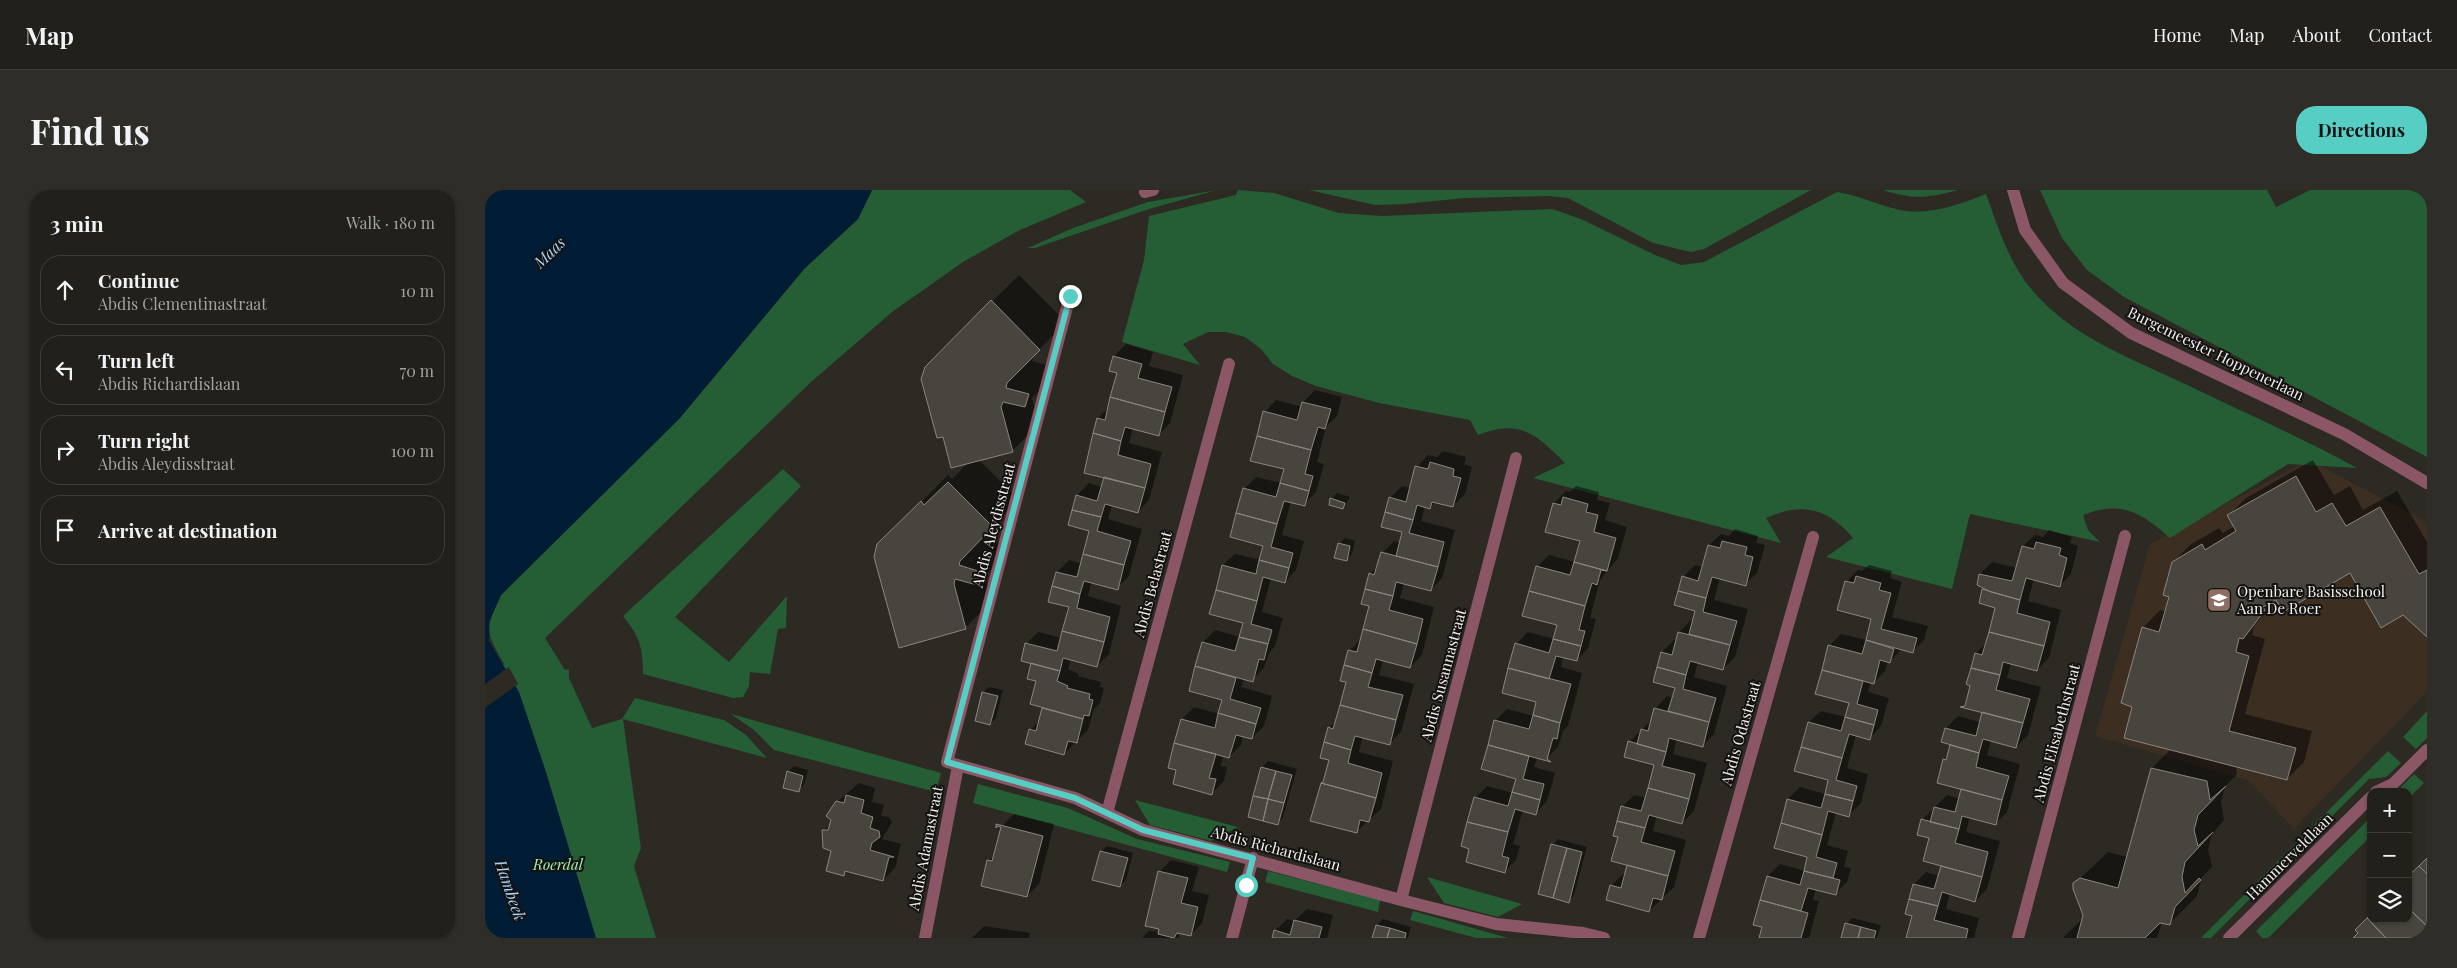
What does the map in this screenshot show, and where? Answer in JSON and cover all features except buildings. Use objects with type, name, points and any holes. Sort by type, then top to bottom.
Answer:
[{"type":"street","name":"Burgemeester Hoppenerlaan","points":[[2013,190],[2025,230],[2063,284],[2131,333],[2344,434],[2427,483]]},
{"type":"street","name":"Abdis Aleydisstraat","points":[[952,764],[1070,296]]},
{"type":"street","name":"Abdis Belastraat","points":[[1107,813],[1229,364]]},
{"type":"street","name":"Abdis Susannastraat","points":[[1401,900],[1516,458]]},
{"type":"street","name":"Abdis Elisabethstraat","points":[[2017,938],[2125,536]]},
{"type":"street","name":"Abdis Odastraat","points":[[1699,938],[1813,537]]},
{"type":"street","points":[[2384,788],[2393,784],[2427,750]]},
{"type":"street","name":"Abdis Richardislaan","points":[[952,764],[1075,798],[1143,830],[1253,858],[1401,900],[1544,934],[1583,932],[1604,938]]},
{"type":"street","name":"Abdis Adamastraat","points":[[925,938],[952,764]]},
{"type":"street","name":"Hammerveldlaan","points":[[2235,936],[2367,801]]},
{"type":"street","points":[[1232,938],[1253,858]]},
{"type":"shaded area","points":[[2309,460],[2427,522],[2427,692],[2294,829],[2248,780],[2095,736],[2150,544]]},
{"type":"green space","name":"Roerdal","points":[[872,190],[1070,190],[1086,202],[1020,230],[963,262],[892,312],[811,382],[545,638],[565,670],[569,669],[569,678],[592,728],[622,719],[635,698],[724,720],[746,735],[767,758],[623,719],[641,848],[634,866],[656,938],[485,938],[485,677],[504,664],[493,644],[489,630],[492,616],[501,595],[679,419],[804,269],[858,219]]},
{"type":"green space","points":[[1217,190],[1149,209],[1035,248],[1028,248],[1073,228],[1148,202]]},
{"type":"green space","points":[[1238,190],[1274,193],[1339,213],[1382,216],[1552,209],[1581,219],[1655,255],[1681,265],[1704,262],[1837,192],[1896,209],[1919,212],[1942,209],[1986,194],[2005,244],[2017,268],[2032,290],[2065,321],[2122,355],[2292,435],[2357,468],[2288,464],[2170,538],[2140,515],[2120,509],[2096,511],[2083,515],[2088,530],[2100,542],[1970,514],[1952,589],[1826,557],[1853,538],[1834,520],[1814,511],[1792,510],[1766,518],[1781,543],[1533,478],[1565,463],[1545,444],[1526,432],[1505,428],[1478,435],[1470,420],[1379,403],[1316,386],[1292,376],[1273,364],[1261,349],[1245,337],[1226,332],[1208,332],[1183,344],[1200,365],[1122,342],[1144,260],[1149,216],[1236,195]]},
{"type":"green space","points":[[1309,190],[1811,190],[1704,249],[1691,252],[1653,243],[1568,198],[1548,196],[1465,198],[1375,205]]},
{"type":"green space","points":[[1883,190],[1958,190],[1938,195],[1912,197]]},
{"type":"green space","points":[[2040,190],[2267,190],[2276,207],[2310,190],[2427,190],[2427,457],[2124,297],[2087,270],[2062,238]]},
{"type":"green space","points":[[783,469],[801,486],[675,617],[729,662],[787,596],[786,628],[778,629],[770,674],[750,672],[749,686],[743,697],[733,698],[643,674],[641,650],[637,637],[623,616]]},
{"type":"green space","points":[[2427,711],[2427,738],[2416,749],[2403,737]]},
{"type":"green space","points":[[731,714],[941,773],[936,792],[774,750],[754,730]]},
{"type":"green space","points":[[2388,751],[2401,763],[2386,777],[2369,779],[2211,938],[2201,938]]},
{"type":"green space","points":[[2414,774],[2424,783],[2412,795],[2412,788],[2400,788]]},
{"type":"green space","points":[[978,784],[1068,808],[1137,839],[1230,862],[1227,872],[973,803]]},
{"type":"green space","points":[[1135,800],[1238,827],[1211,841],[1150,825]]},
{"type":"green space","points":[[2367,821],[2367,840],[2268,938],[2262,938],[2256,931]]},
{"type":"green space","points":[[1268,871],[1380,900],[1378,912],[1265,882]]},
{"type":"green space","points":[[1427,877],[1522,904],[1498,917],[1444,903]]},
{"type":"green space","points":[[1413,911],[1508,938],[1476,938],[1410,920]]},
{"type":"water","points":[[485,190],[872,190],[858,219],[804,269],[679,419],[501,595],[489,622],[489,641],[519,692],[546,772],[596,938],[485,938]]},
{"type":"pier","points":[[509,667],[518,684],[485,708],[485,684]]},
{"type":"place","name":"Openbare Basisschool Aan De Roer","points":[[2219,600]]},
{"type":"route","points":[[1070,296],[947,762],[1075,798],[1143,830],[1253,858],[1246,885]]},
{"type":"water label","name":"Maas","points":[[549,252]]},
{"type":"water label","name":"Hambeek","points":[[511,890]]}]
